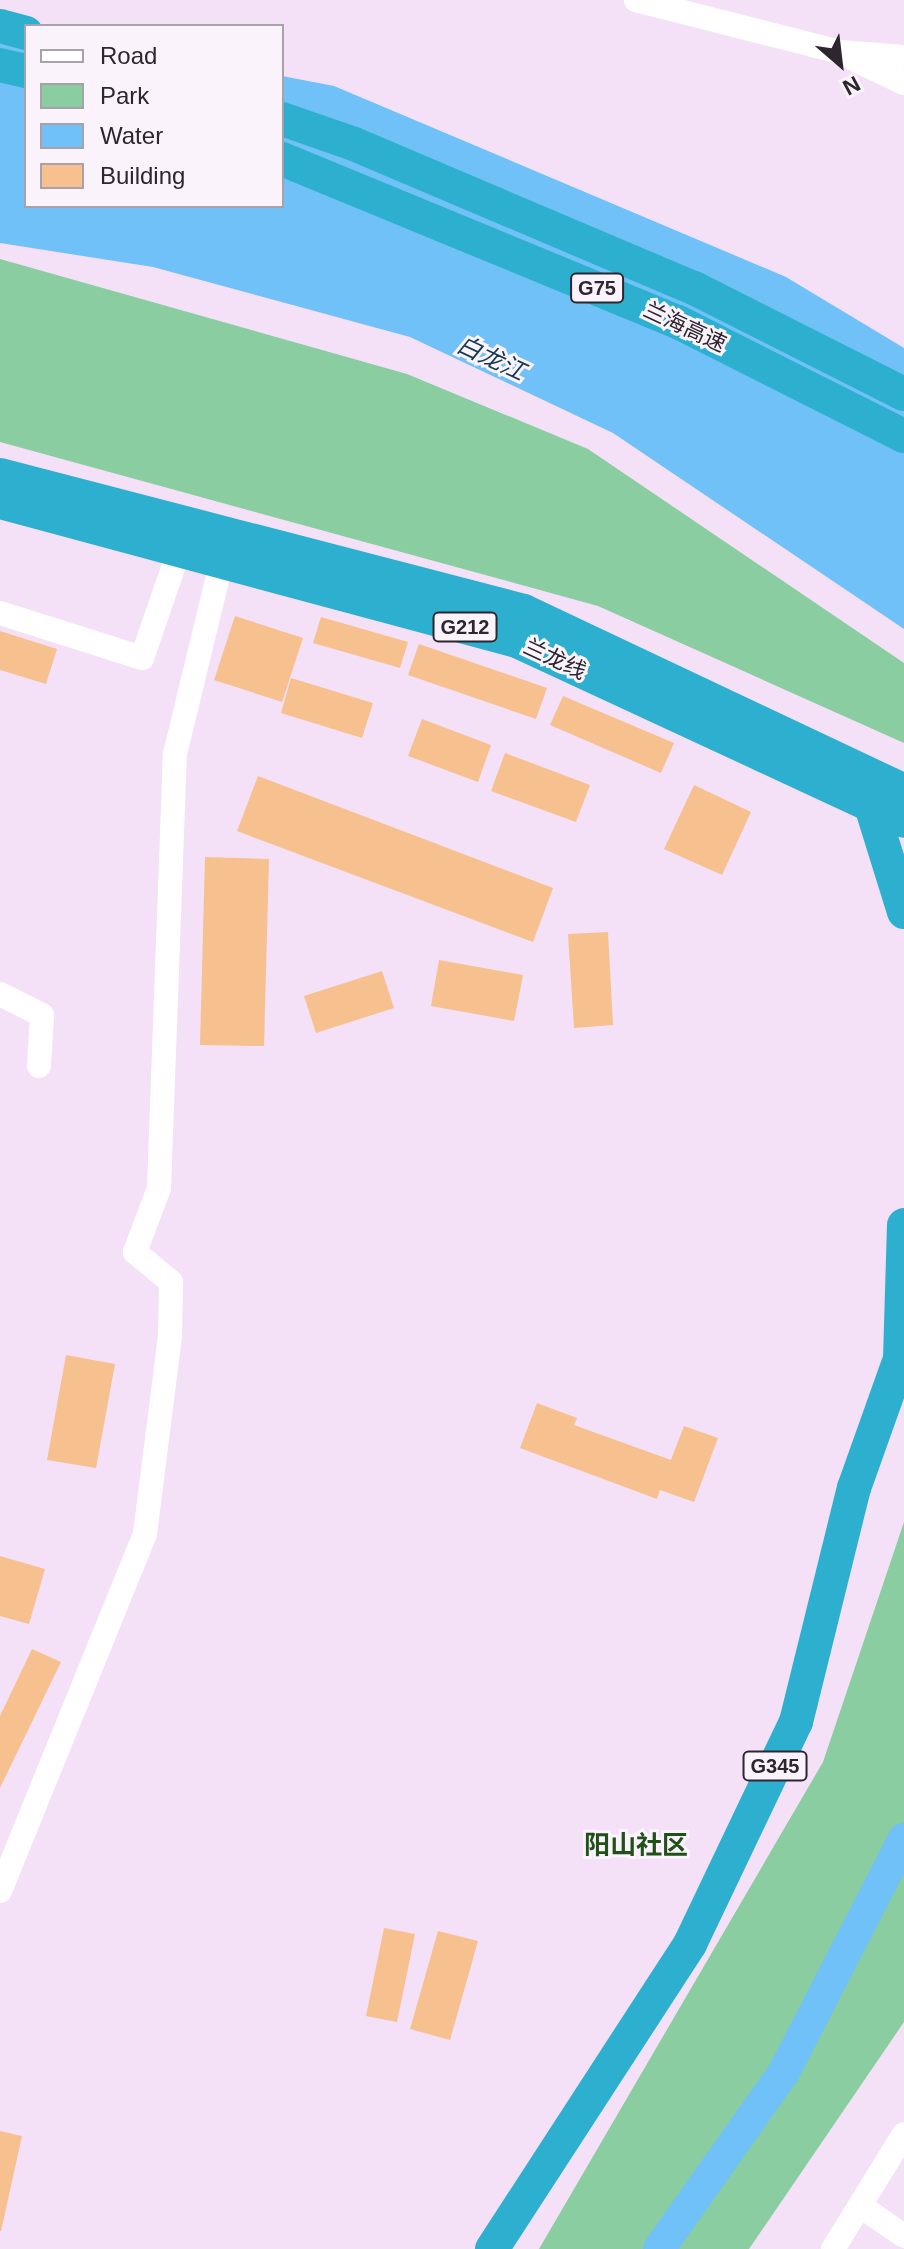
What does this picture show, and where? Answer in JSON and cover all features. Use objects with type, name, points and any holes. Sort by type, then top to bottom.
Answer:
[{"type":"highway","points":[[0,26],[24,32]]},
{"type":"highway","points":[[0,65],[24,71]]},
{"type":"highway","name":"兰海高速","points":[[284,120],[354,144],[694,288],[904,394]]},
{"type":"highway","name":"兰海高速","points":[[284,160],[678,322],[904,436]]},
{"type":"highway","name":"兰龙线","points":[[0,475],[184,537],[517,641],[885,794],[904,821]]},
{"type":"highway","name":"兰龙线","points":[[0,502],[184,537]]},
{"type":"highway","points":[[885,794],[904,912]]},
{"type":"highway","name":"G345","points":[[492,2249],[690,1944],[796,1722],[854,1488],[900,1359],[904,1225]]},
{"type":"street","points":[[636,0],[840,52],[904,57]]},
{"type":"street","points":[[840,52],[904,83]]},
{"type":"street","points":[[0,613],[142,658],[184,537]]},
{"type":"street","points":[[0,1891],[145,1534],[170,1335],[171,1282],[135,1252],[159,1188],[175,754],[225,548]]},
{"type":"street","points":[[0,994],[42,1015],[39,1066]]},
{"type":"street","points":[[833,2249],[862,2207],[904,2134]]},
{"type":"street","points":[[862,2207],[904,2236]]},
{"type":"green space","points":[[0,259],[407,374],[588,449],[904,663],[904,743],[598,606],[0,442]]},
{"type":"green space","points":[[904,1522],[904,2022],[749,2249],[539,2249],[823,1762]]},
{"type":"water","name":"白龙江","points":[[0,25],[24,29],[24,208],[284,208],[284,76],[334,86],[786,277],[904,348],[904,629],[613,433],[410,337],[153,267],[0,243]]},
{"type":"building","points":[[235,616],[303,638],[282,702],[214,680]]},
{"type":"building","points":[[321,617],[408,642],[400,668],[313,643]]},
{"type":"building","points":[[0,631],[57,649],[46,684],[0,670]]},
{"type":"building","points":[[419,644],[547,688],[536,719],[408,675]]},
{"type":"building","points":[[291,678],[373,703],[362,738],[281,713]]},
{"type":"building","points":[[563,696],[674,743],[661,773],[550,725]]},
{"type":"building","points":[[422,719],[491,745],[478,782],[408,756]]},
{"type":"building","points":[[505,753],[590,785],[576,822],[491,791]]},
{"type":"building","points":[[258,776],[553,888],[533,942],[237,831]]},
{"type":"building","points":[[694,785],[751,812],[722,875],[664,849]]},
{"type":"building","points":[[205,857],[269,859],[264,1046],[200,1045]]},
{"type":"building","points":[[608,932],[613,1025],[574,1028],[568,934]]},
{"type":"building","points":[[439,960],[523,975],[514,1021],[431,1006]]},
{"type":"building","points":[[382,971],[394,1008],[316,1033],[304,996]]},
{"type":"building","points":[[66,1355],[115,1364],[96,1468],[47,1460]]},
{"type":"building","points":[[537,1403],[577,1418],[574,1425],[671,1460],[684,1426],[718,1438],[694,1502],[660,1490],[657,1499],[520,1448]]},
{"type":"building","points":[[0,1556],[45,1569],[29,1624],[0,1616]]},
{"type":"building","points":[[32,1649],[61,1662],[0,1788],[0,1716]]},
{"type":"building","points":[[384,1928],[415,1934],[397,2022],[366,2016]]},
{"type":"building","points":[[438,1931],[478,1941],[450,2040],[410,2029]]},
{"type":"building","points":[[0,2131],[22,2136],[1,2231],[0,2231]]},
{"type":"waterway","points":[[659,2249],[784,2072],[904,1839]]},
{"type":"district","name":"阳山社区","points":[[636,1846]]}]
